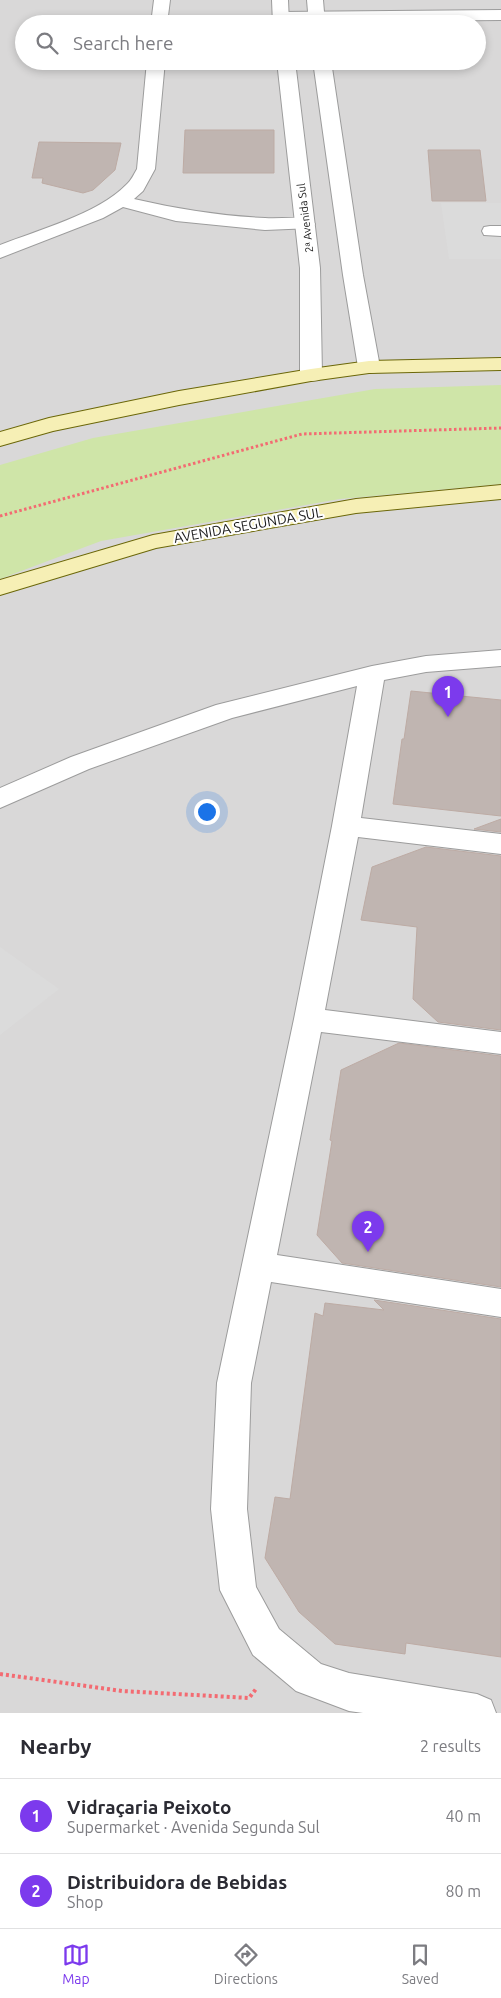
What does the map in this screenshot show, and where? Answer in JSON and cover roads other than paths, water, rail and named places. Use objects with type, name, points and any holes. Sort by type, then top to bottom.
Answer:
[{"type":"main road","points":[[0,439],[49,425],[179,398],[311,375],[369,367],[501,364]]},
{"type":"main road","name":"AVENIDA SEGUNDA SUL","points":[[0,588],[153,542],[356,506],[501,492]]},
{"type":"street","points":[[161,15],[162,0]]},
{"type":"street","points":[[281,14],[501,15]]},
{"type":"street","points":[[0,252],[96,214],[120,201],[136,187],[146,169],[155,70]]},
{"type":"street","name":"2ᵃ Avenida Sul","points":[[287,70],[310,268],[311,375]]},
{"type":"street","points":[[323,70],[351,266],[369,367]]},
{"type":"street","points":[[120,201],[176,215],[265,224],[305,224]]},
{"type":"street","points":[[0,799],[80,763],[225,711],[372,674],[426,664],[501,658]]},
{"type":"street","points":[[372,674],[346,826],[309,1019],[234,1383],[228,1509],[238,1590],[266,1642],[309,1678],[349,1692],[477,1713]]},
{"type":"street","points":[[346,826],[501,844]]},
{"type":"street","points":[[309,1019],[501,1044]]},
{"type":"street","points":[[258,1266],[501,1302]]},
{"type":"place","name":"Vidraçaria Peixoto","points":[[448,717]]},
{"type":"place","name":"Distribuidora de Bebidas","points":[[368,1252]]}]
